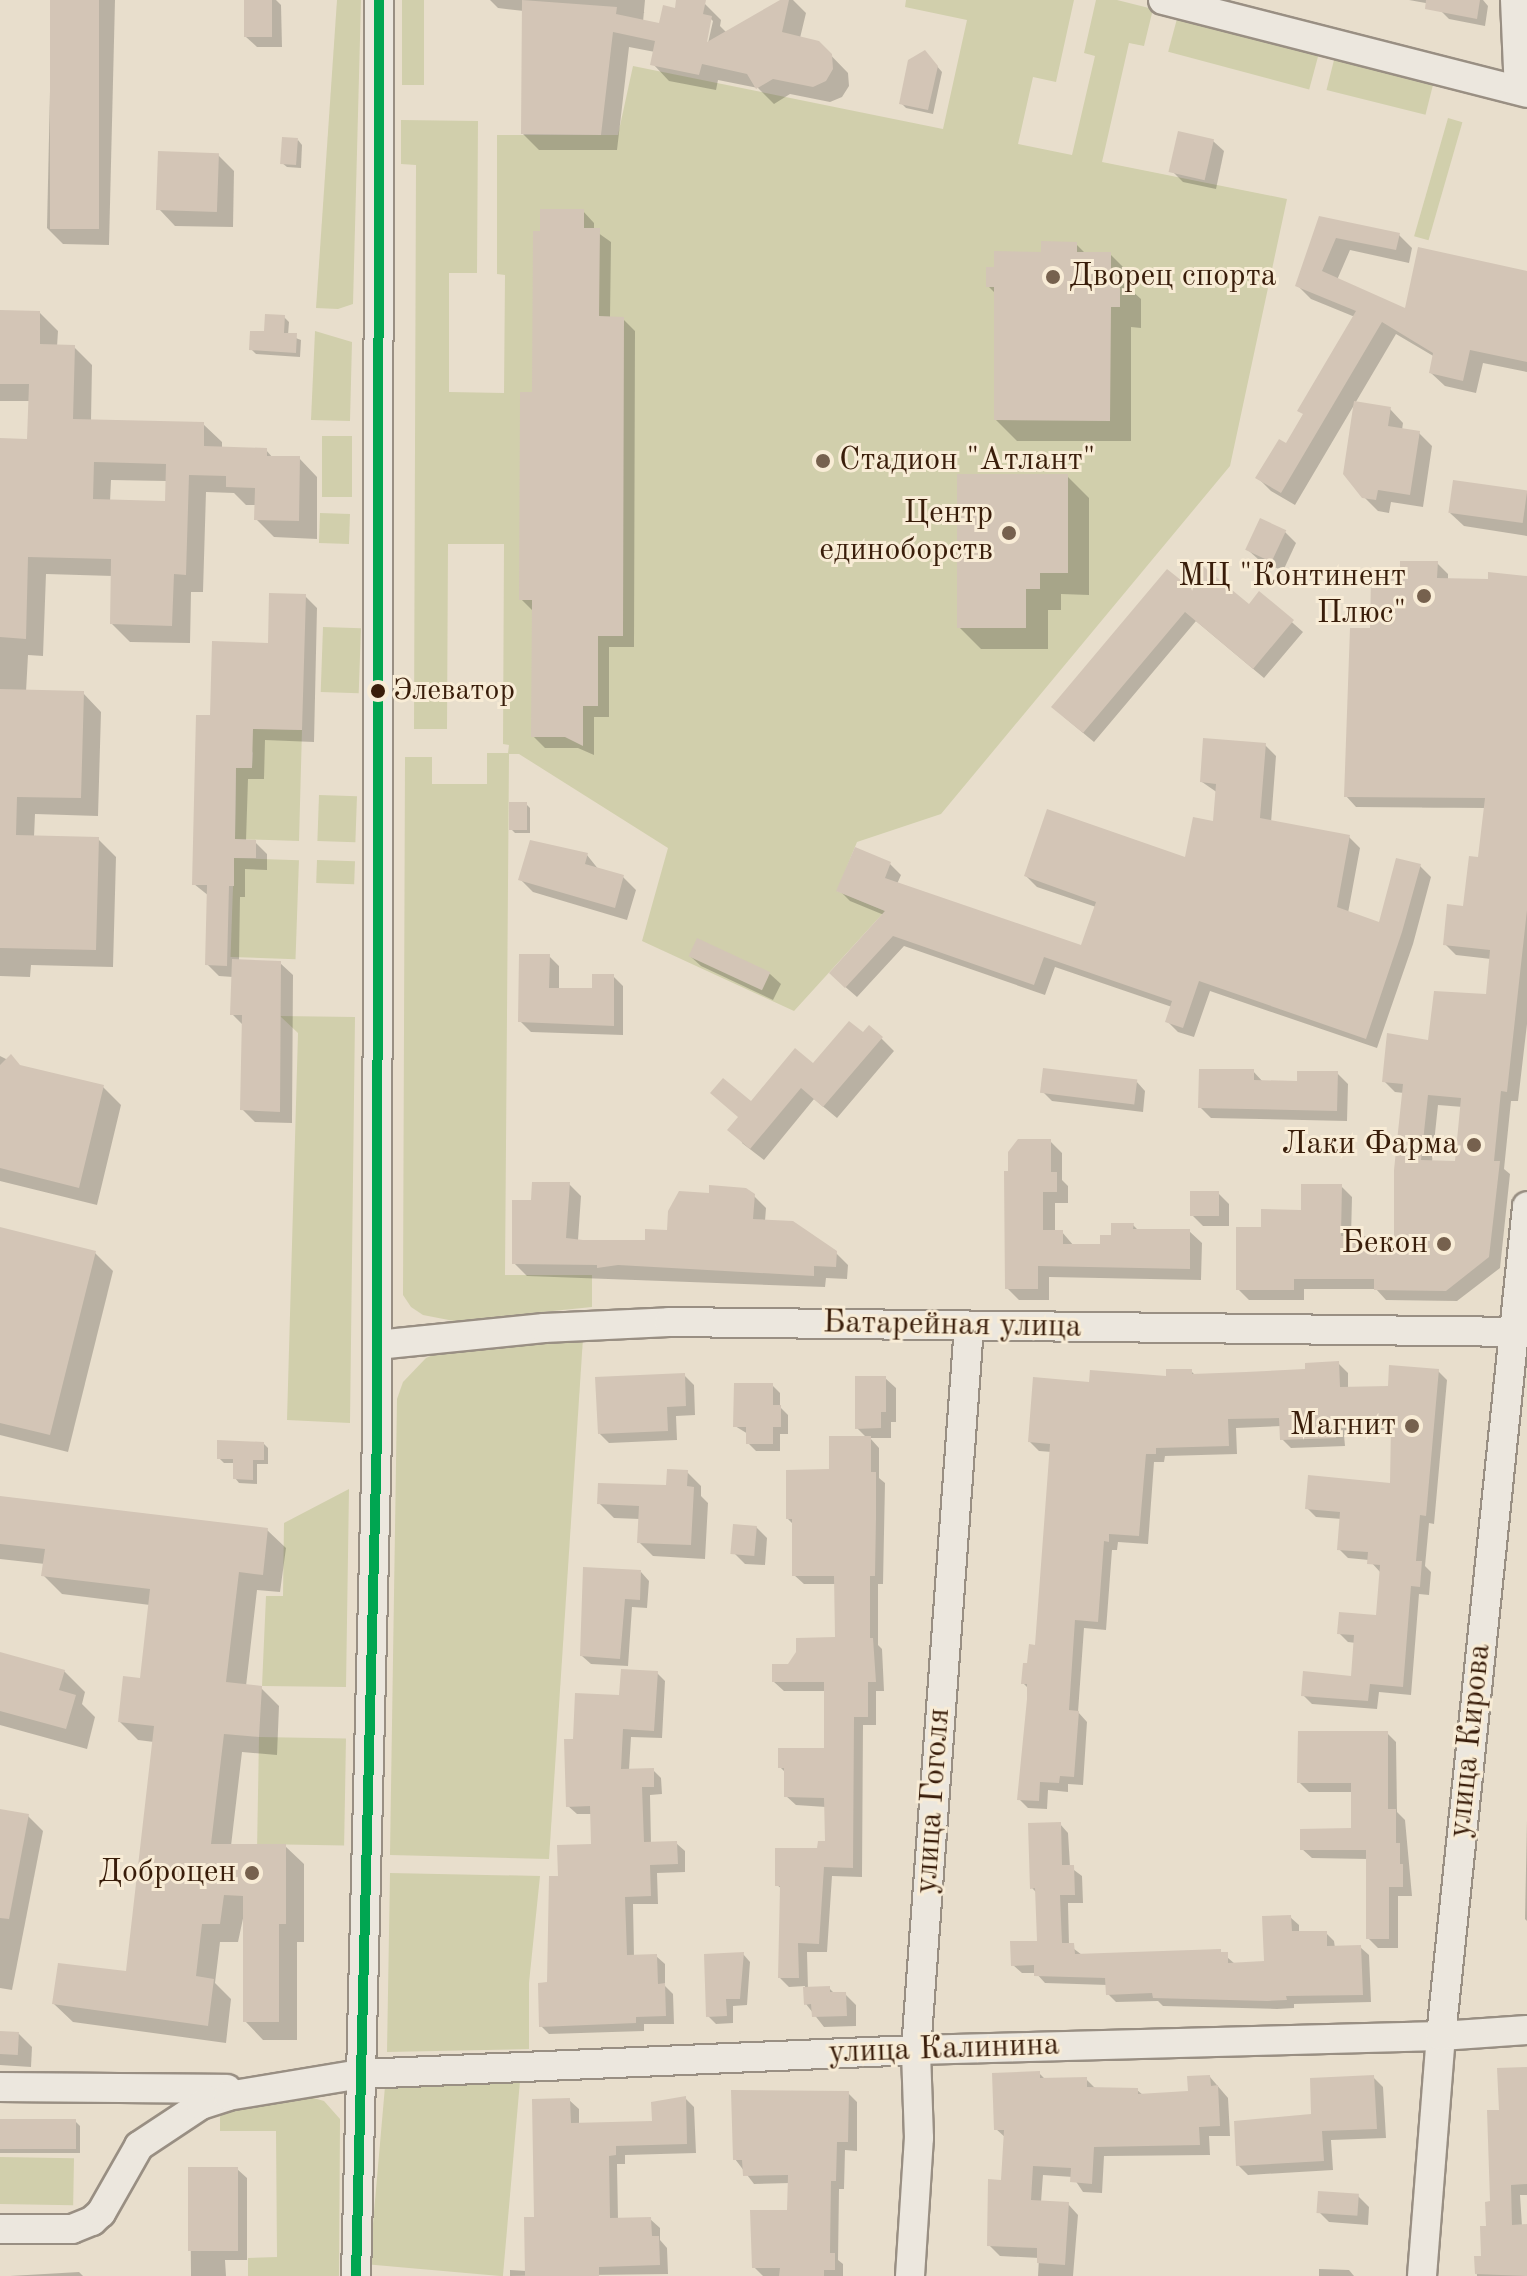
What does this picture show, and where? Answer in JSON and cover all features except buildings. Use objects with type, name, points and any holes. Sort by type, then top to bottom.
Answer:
[{"type":"street","points":[[356,2276],[377,1345],[379,0]]},
{"type":"street","points":[[1163,0],[1523,92],[1515,0]]},
{"type":"street","name":"улица Кирова","points":[[1422,2276],[1441,2036],[1519,1332],[1527,1206]]},
{"type":"street","name":"Батарейная улица","points":[[377,1345],[629,1323],[1519,1332]]},
{"type":"street","name":"улица Гоголя","points":[[910,2276],[919,2138],[916,2050],[969,1326]]},
{"type":"street","name":"улица Калинина","points":[[272,2089],[361,2074],[916,2050],[1441,2036],[1527,2030]]},
{"type":"street","points":[[0,2087],[272,2089]]},
{"type":"street","points":[[0,2229],[72,2229],[84,2226],[101,2213],[132,2154],[155,2132],[201,2105],[272,2089]]},
{"type":"shaded area","points":[[337,0],[361,0],[353,304],[338,309],[316,308]]},
{"type":"shaded area","points":[[402,0],[424,0],[424,85],[402,85]]},
{"type":"shaded area","name":"Стадион \"Атлант\"","points":[[906,0],[1074,0],[1056,82],[1033,77],[1018,144],[1072,155],[1095,56],[1084,53],[1096,0],[1117,0],[1153,9],[1144,46],[1129,43],[1102,162],[1287,199],[1230,466],[941,814],[857,842],[837,891],[885,911],[794,1011],[642,941],[668,848],[519,754],[509,754],[505,1275],[592,1275],[592,1307],[454,1321],[423,1315],[411,1307],[403,1295],[405,757],[432,757],[432,784],[487,784],[487,753],[508,753],[509,745],[503,744],[504,544],[448,544],[447,729],[414,729],[416,165],[401,164],[401,120],[478,121],[477,273],[449,273],[449,392],[504,393],[505,275],[497,274],[497,135],[618,135],[633,66],[943,129],[967,20],[905,7]]},
{"type":"shaded area","points":[[1178,15],[1319,53],[1309,89],[1168,52]]},
{"type":"shaded area","points":[[1335,56],[1434,81],[1426,115],[1327,90]]},
{"type":"shaded area","points":[[1448,118],[1462,122],[1429,240],[1414,236]]},
{"type":"shaded area","points":[[315,331],[352,342],[350,421],[311,420]]},
{"type":"shaded area","points":[[322,436],[352,436],[352,497],[322,497]]},
{"type":"shaded area","points":[[320,513],[350,514],[349,544],[319,543]]},
{"type":"shaded area","points":[[323,627],[361,628],[359,693],[321,692]]},
{"type":"shaded area","points":[[238,728],[302,730],[299,841],[235,839],[236,768],[252,768],[253,753]]},
{"type":"shaded area","points":[[319,795],[357,796],[355,842],[317,841]]},
{"type":"shaded area","points":[[234,858],[299,860],[296,959],[231,957]]},
{"type":"shaded area","points":[[317,860],[355,861],[354,884],[316,883]]},
{"type":"shaded area","points":[[280,1016],[355,1017],[350,1423],[287,1420],[298,1033]]},
{"type":"shaded area","points":[[583,1338],[549,1859],[390,1855],[397,1399],[403,1382],[426,1358],[439,1352]]},
{"type":"shaded area","points":[[349,1489],[346,1687],[262,1686],[266,1596],[283,1596],[284,1523]]},
{"type":"shaded area","points":[[259,1737],[346,1739],[344,1846],[257,1844]]},
{"type":"shaded area","points":[[390,1873],[540,1876],[529,1983],[529,2049],[387,2052]]},
{"type":"shaded area","points":[[387,2069],[520,2081],[503,2276],[369,2265]]},
{"type":"shaded area","points":[[303,2095],[324,2101],[340,2119],[339,2276],[248,2276],[248,2258],[277,2257],[276,2131],[220,2131],[220,2117],[223,2109]]},
{"type":"shaded area","points":[[0,2157],[74,2158],[73,2205],[0,2204]]},
{"type":"transit line","points":[[356,2276],[377,1432],[379,0]]},
{"type":"place","name":"Дворец спорта","points":[[1053,277]]},
{"type":"place","name":"Стадион \"Атлант\"","points":[[823,461]]},
{"type":"place","name":"Центр единоборств","points":[[1009,533]]},
{"type":"place","name":"МЦ \"Континент Плюс\"","points":[[1424,596]]},
{"type":"place","name":"Элеватор","points":[[378,691]]},
{"type":"place","name":"Лаки Фарма","points":[[1474,1145]]},
{"type":"place","name":"Бекон","points":[[1444,1244]]},
{"type":"place","name":"Магнит","points":[[1412,1426]]},
{"type":"place","name":"Доброцен","points":[[252,1873]]}]
